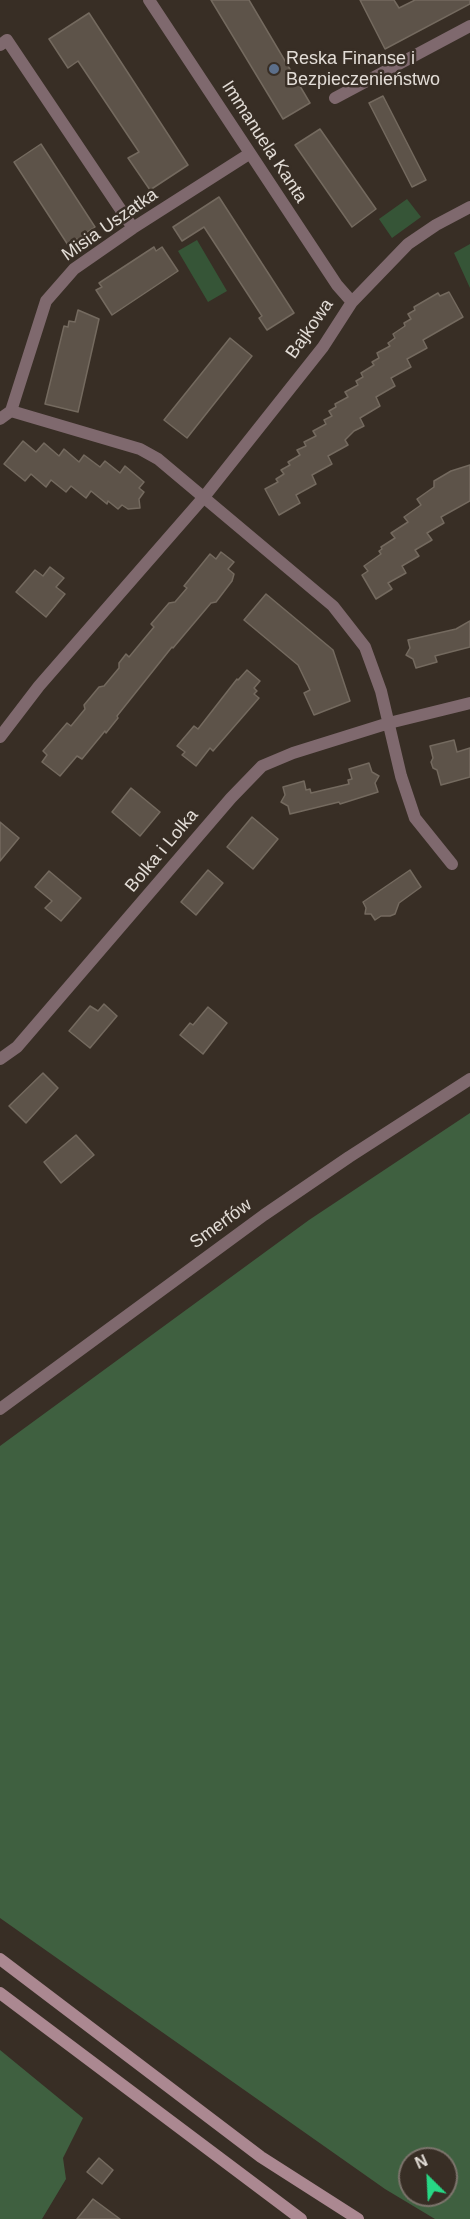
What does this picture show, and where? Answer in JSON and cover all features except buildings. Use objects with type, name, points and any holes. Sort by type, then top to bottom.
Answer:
[{"type":"main road","points":[[0,1959],[261,2157],[358,2219]]},
{"type":"main road","points":[[0,1993],[301,2219]]},
{"type":"street","name":"Immanuela Kanta","points":[[149,0],[337,285],[352,302]]},
{"type":"street","points":[[335,98],[470,26]]},
{"type":"street","points":[[0,45],[7,40],[133,228]]},
{"type":"street","name":"Misia Uszatka","points":[[11,411],[46,302],[74,269],[133,228],[249,154]]},
{"type":"street","name":"Bajkowa","points":[[0,737],[39,686],[204,497],[323,347],[352,302],[408,244],[436,225],[470,207]]},
{"type":"street","points":[[0,419],[11,411],[140,449],[158,459],[333,606],[365,647],[381,691],[401,776],[415,818],[452,864]]},
{"type":"street","name":"Bolka i Lolka","points":[[0,1059],[17,1047],[231,798],[262,766],[293,753],[389,723],[470,703]]},
{"type":"street","name":"Smerfów","points":[[0,1409],[264,1215],[470,1079]]},
{"type":"green space","points":[[407,199],[421,217],[392,238],[379,219]]},
{"type":"green space","points":[[197,240],[227,291],[208,302],[178,251]]},
{"type":"green space","points":[[470,244],[470,288],[454,253]]},
{"type":"green space","points":[[470,1113],[470,2219],[435,2219],[415,2207],[458,2207],[458,2147],[398,2147],[398,2197],[0,1918],[0,1446],[309,1220]]},
{"type":"green space","points":[[0,2050],[83,2118],[63,2158],[66,2179],[42,2219],[0,2219]]},
{"type":"place","name":"Reska Finanse i Bezpieczenieństwo","points":[[274,69]]}]
